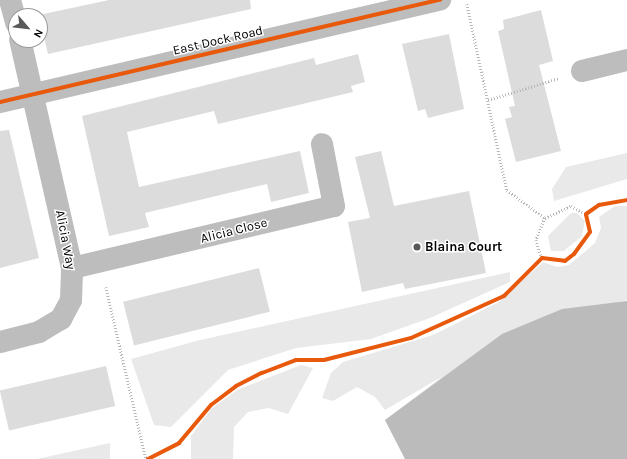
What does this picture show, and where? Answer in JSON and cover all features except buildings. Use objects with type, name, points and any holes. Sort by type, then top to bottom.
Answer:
[{"type":"street","name":"East Dock Road","points":[[0,102],[440,0]]},
{"type":"street","name":"Alicia Way","points":[[0,342],[39,332],[61,319],[71,300],[72,268],[34,94],[22,48]]},
{"type":"street","points":[[582,71],[627,60]]},
{"type":"street","name":"Alicia Close","points":[[72,268],[101,263],[334,206],[322,144]]},
{"type":"path","points":[[466,0],[508,190],[545,218]]},
{"type":"path","points":[[488,100],[582,71]]},
{"type":"path","points":[[549,261],[542,258],[536,240],[545,218],[571,206],[586,214],[590,222]]},
{"type":"path","points":[[586,214],[593,210]]},
{"type":"path","points":[[537,264],[542,258]]},
{"type":"path","points":[[101,263],[147,459],[155,456]]},
{"type":"shaded area","points":[[627,153],[627,179],[554,201],[552,189],[566,167]]},
{"type":"shaded area","points":[[615,206],[627,206],[627,300],[611,305],[627,301],[627,459],[405,459],[385,420],[443,376],[385,410],[375,397],[357,387],[333,401],[322,398],[331,373],[343,362],[433,335],[499,302],[543,262],[557,267],[569,265],[595,243],[601,228],[599,217]]},
{"type":"shaded area","points":[[571,213],[577,213],[585,221],[582,236],[564,251],[551,251],[548,236]]},
{"type":"shaded area","points":[[510,272],[510,282],[430,318],[371,339],[296,348],[228,370],[171,427],[154,425],[131,359],[200,340]]},
{"type":"shaded area","points":[[627,301],[627,459],[405,459],[385,420],[502,334],[562,309]]},
{"type":"shaded area","points":[[301,365],[313,368],[288,414],[269,408],[248,412],[234,427],[233,459],[191,459],[191,436],[211,409],[237,390]]},
{"type":"shaded area","points":[[110,443],[110,459],[37,459]]},
{"type":"cycle path","points":[[0,102],[440,0]]},
{"type":"cycle path","points":[[148,459],[179,443],[211,405],[236,386],[262,373],[296,360],[324,360],[411,338],[504,296],[542,258],[565,261],[574,254],[590,232],[586,214],[599,205],[627,200]]},
{"type":"place","name":"Blaina Court","points":[[417,247]]}]
